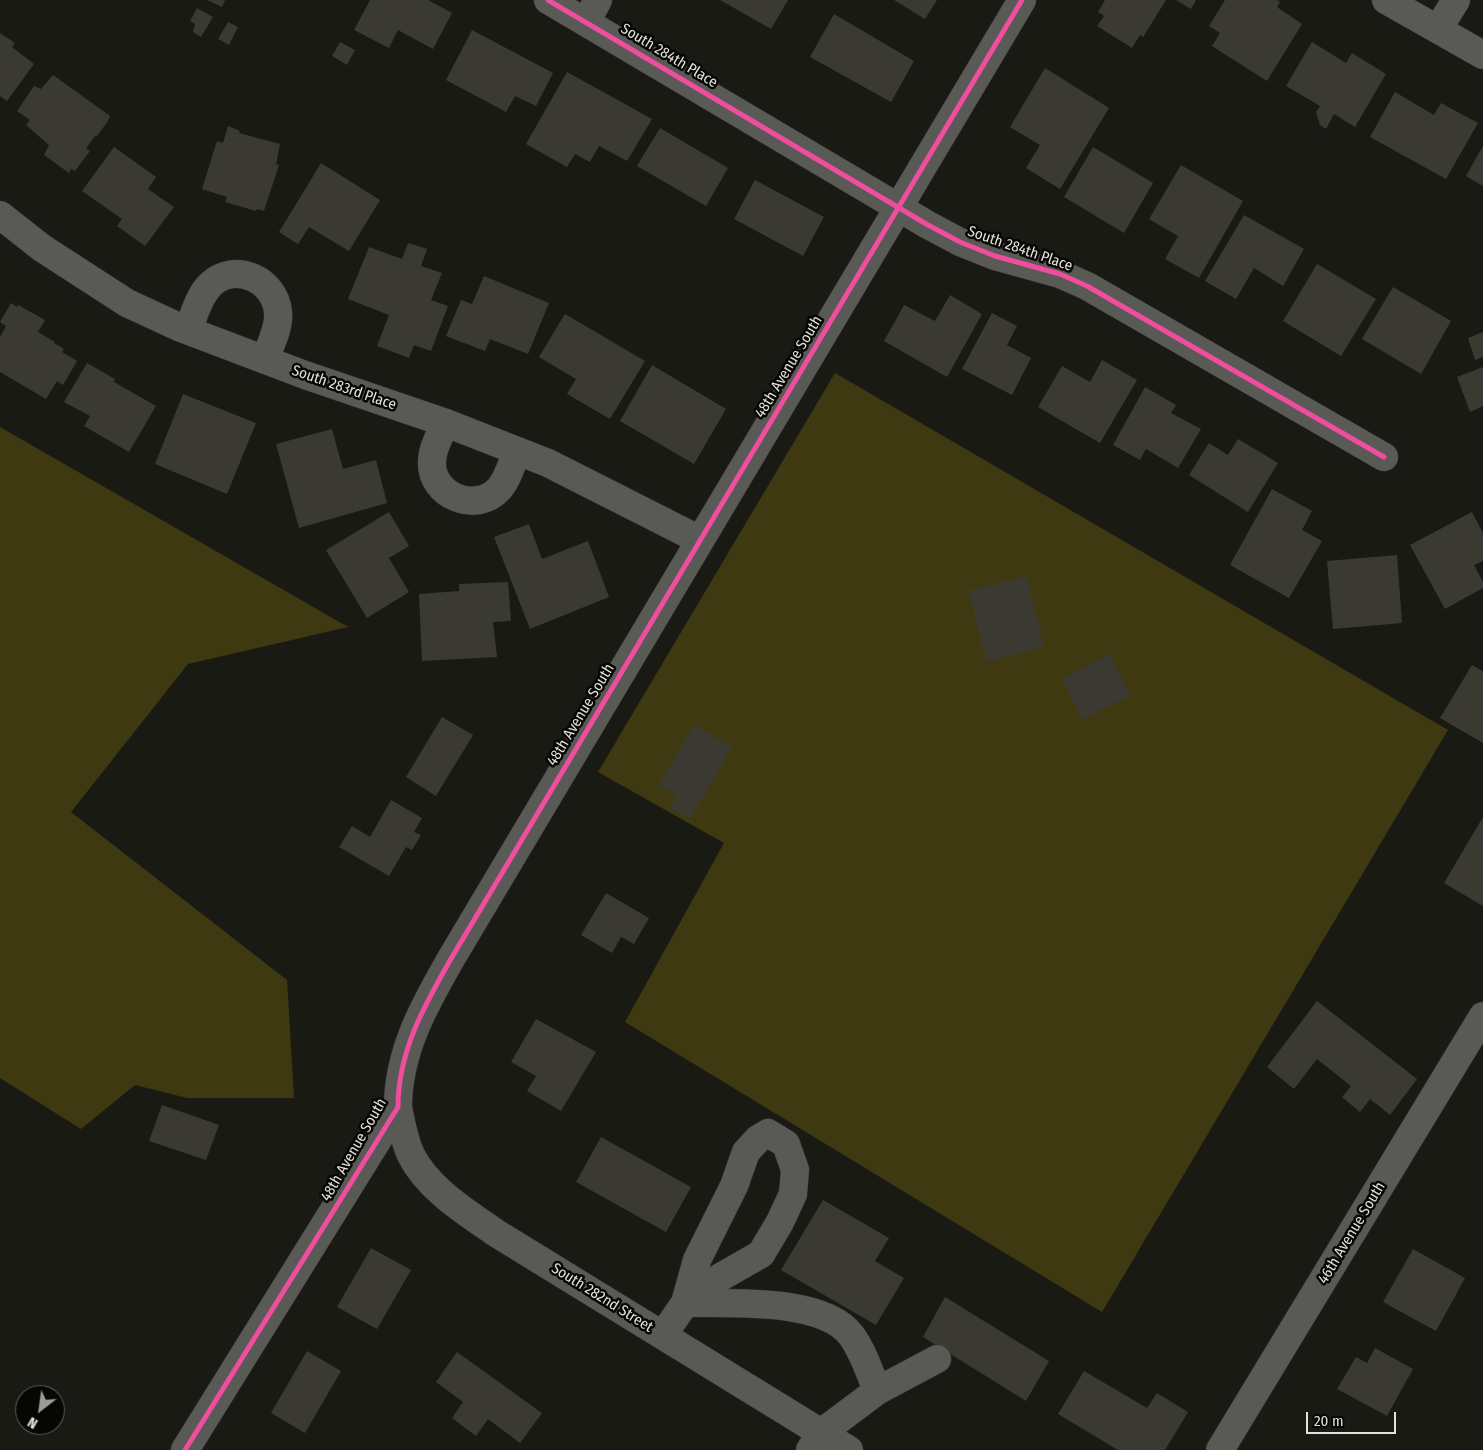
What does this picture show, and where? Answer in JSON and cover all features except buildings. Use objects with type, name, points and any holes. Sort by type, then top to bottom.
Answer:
[{"type":"street","name":"South 284th Place","points":[[548,0],[592,11],[899,207],[960,242],[995,256],[1060,274],[1087,286],[1384,457]]},
{"type":"street","name":"48th Avenue South","points":[[185,1450],[398,1107],[398,1093],[404,1060],[427,1001],[1022,0]]},
{"type":"street","points":[[1386,0],[1483,55]]},
{"type":"street","points":[[1438,30],[1456,0]]},
{"type":"street","name":"South 283rd Place","points":[[0,215],[42,248],[128,303],[188,330],[265,360],[446,423],[548,463],[700,540]]},
{"type":"street","points":[[188,330],[201,299],[210,286],[222,277],[238,274],[253,276],[266,285],[275,298],[278,313],[265,360]]},
{"type":"street","points":[[446,423],[434,448],[432,463],[436,478],[444,490],[457,498],[472,501],[487,498],[499,489],[507,476],[517,451]]},
{"type":"street","name":"46th Avenue South","points":[[1220,1450],[1483,1016]]},
{"type":"street","name":"South 282nd Street","points":[[398,1107],[406,1142],[412,1157],[438,1189],[496,1233],[663,1336],[816,1441],[849,1450]]},
{"type":"street","points":[[663,1336],[685,1303],[697,1260],[734,1186],[746,1152],[758,1139],[768,1133],[786,1144],[795,1170],[793,1194],[780,1222],[761,1254],[719,1278],[685,1303]]},
{"type":"street","points":[[685,1303],[782,1306],[803,1309],[829,1318],[838,1323],[851,1335],[877,1392]]},
{"type":"street","points":[[816,1441],[877,1392],[937,1359]]},
{"type":"shaded area","points":[[835,373],[1448,730],[1102,1312],[625,1022],[724,843],[598,772]]},
{"type":"shaded area","points":[[0,427],[348,627],[188,664],[71,812],[287,980],[294,1098],[187,1098],[135,1085],[81,1129],[0,1078]]},
{"type":"cycle path","points":[[548,0],[928,225],[960,242],[995,256],[1060,274],[1087,286],[1384,457]]},
{"type":"cycle path","points":[[185,1450],[398,1107],[399,1086],[408,1047],[423,1010],[452,957],[1022,0]]}]
